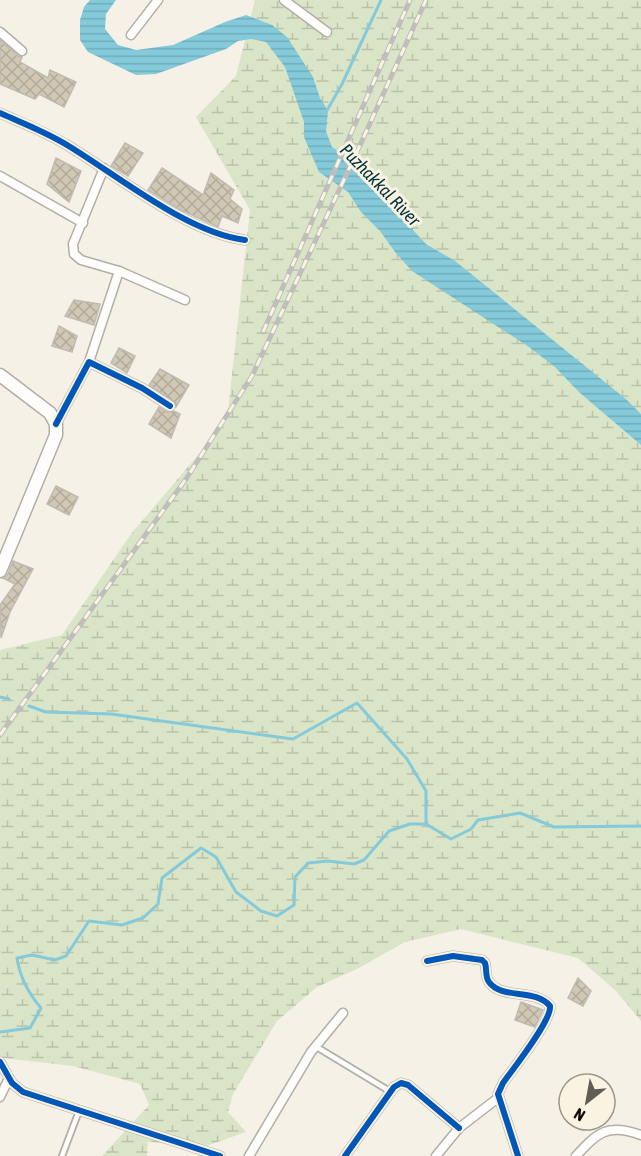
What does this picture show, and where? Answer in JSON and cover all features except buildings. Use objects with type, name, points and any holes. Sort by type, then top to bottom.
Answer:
[{"type":"main road","points":[[0,375],[50,413],[56,423],[56,435],[0,571]]},
{"type":"street","points":[[130,35],[158,0]]},
{"type":"street","points":[[284,0],[327,32]]},
{"type":"street","points":[[0,32],[22,51]]},
{"type":"street","points":[[0,113],[64,143],[161,206],[227,238],[245,240]]},
{"type":"street","points":[[104,168],[73,244],[74,254],[81,260],[119,271],[185,300]]},
{"type":"street","points":[[0,176],[82,223]]},
{"type":"street","points":[[56,423],[89,362],[119,271]]},
{"type":"street","points":[[89,362],[142,388],[170,406]]},
{"type":"street","points":[[427,961],[453,956],[482,960],[485,963],[487,980],[490,983],[508,991],[539,997],[550,1006],[551,1010],[546,1022],[499,1090],[498,1098],[518,1156]]},
{"type":"street","points":[[249,1156],[315,1046],[343,1013]]},
{"type":"street","points":[[0,1062],[9,1078],[23,1092],[220,1156]]},
{"type":"street","points":[[0,1097],[9,1078]]},
{"type":"street","points":[[345,1156],[398,1084],[405,1083],[459,1128]]},
{"type":"street","points":[[436,1156],[459,1128],[498,1098]]},
{"type":"street","points":[[576,1156],[601,1132],[610,1129],[625,1130],[641,1135]]},
{"type":"lane","points":[[315,1046],[391,1092]]},
{"type":"lane","points":[[62,1156],[79,1111]]},
{"type":"green space","points":[[255,0],[641,0],[641,1021],[615,990],[578,958],[461,929],[405,942],[359,968],[317,987],[277,1021],[233,1094],[228,1112],[246,1132],[206,1146],[148,1142],[147,1156],[102,1156],[149,1105],[140,1084],[73,1066],[0,1056],[0,650],[62,635],[131,534],[227,421],[250,210],[196,117],[236,76]]},
{"type":"water","name":"Puzhakkal River","points":[[90,0],[116,0],[106,14],[105,29],[118,45],[136,50],[173,45],[246,15],[272,25],[287,37],[313,77],[320,98],[328,111],[326,131],[332,147],[382,180],[410,215],[413,230],[426,244],[455,261],[627,400],[641,414],[641,445],[580,393],[555,367],[529,347],[412,271],[380,231],[361,212],[348,192],[319,172],[304,137],[304,122],[285,67],[266,42],[251,39],[238,41],[226,49],[156,74],[136,75],[88,52],[80,40],[80,20],[84,7]]},
{"type":"waterway","points":[[325,114],[342,84],[381,0]]},
{"type":"waterway","points":[[0,697],[9,699]]},
{"type":"waterway","points":[[29,706],[46,712],[111,714],[293,739],[357,703],[407,759],[426,791],[426,824]]},
{"type":"waterway","points":[[0,1032],[30,1028],[41,1008],[25,985],[17,958],[32,955],[55,960],[66,956],[89,921],[122,925],[143,918],[158,904],[162,878],[201,848],[216,857],[236,892],[261,911],[277,916],[294,905],[295,877],[308,863],[328,861],[354,864],[364,860],[389,831],[410,824],[426,824],[451,839],[471,829],[478,820],[520,813],[554,827],[641,826]]},
{"type":"railway","points":[[263,332],[410,0]]},
{"type":"railway","points":[[0,735],[186,479],[252,376],[426,0]]},
{"type":"cycle path","points":[[0,113],[59,140],[176,215],[223,235],[245,240]]},
{"type":"cycle path","points":[[56,424],[89,362],[142,388],[170,406]]},
{"type":"cycle path","points":[[427,961],[453,956],[482,960],[485,963],[488,980],[495,987],[510,993],[536,997],[550,1006],[539,1033],[503,1083],[498,1094],[518,1156]]},
{"type":"cycle path","points":[[0,1062],[12,1083],[23,1092],[220,1156]]},
{"type":"cycle path","points":[[345,1156],[394,1087],[401,1083],[408,1085],[459,1128]]}]
